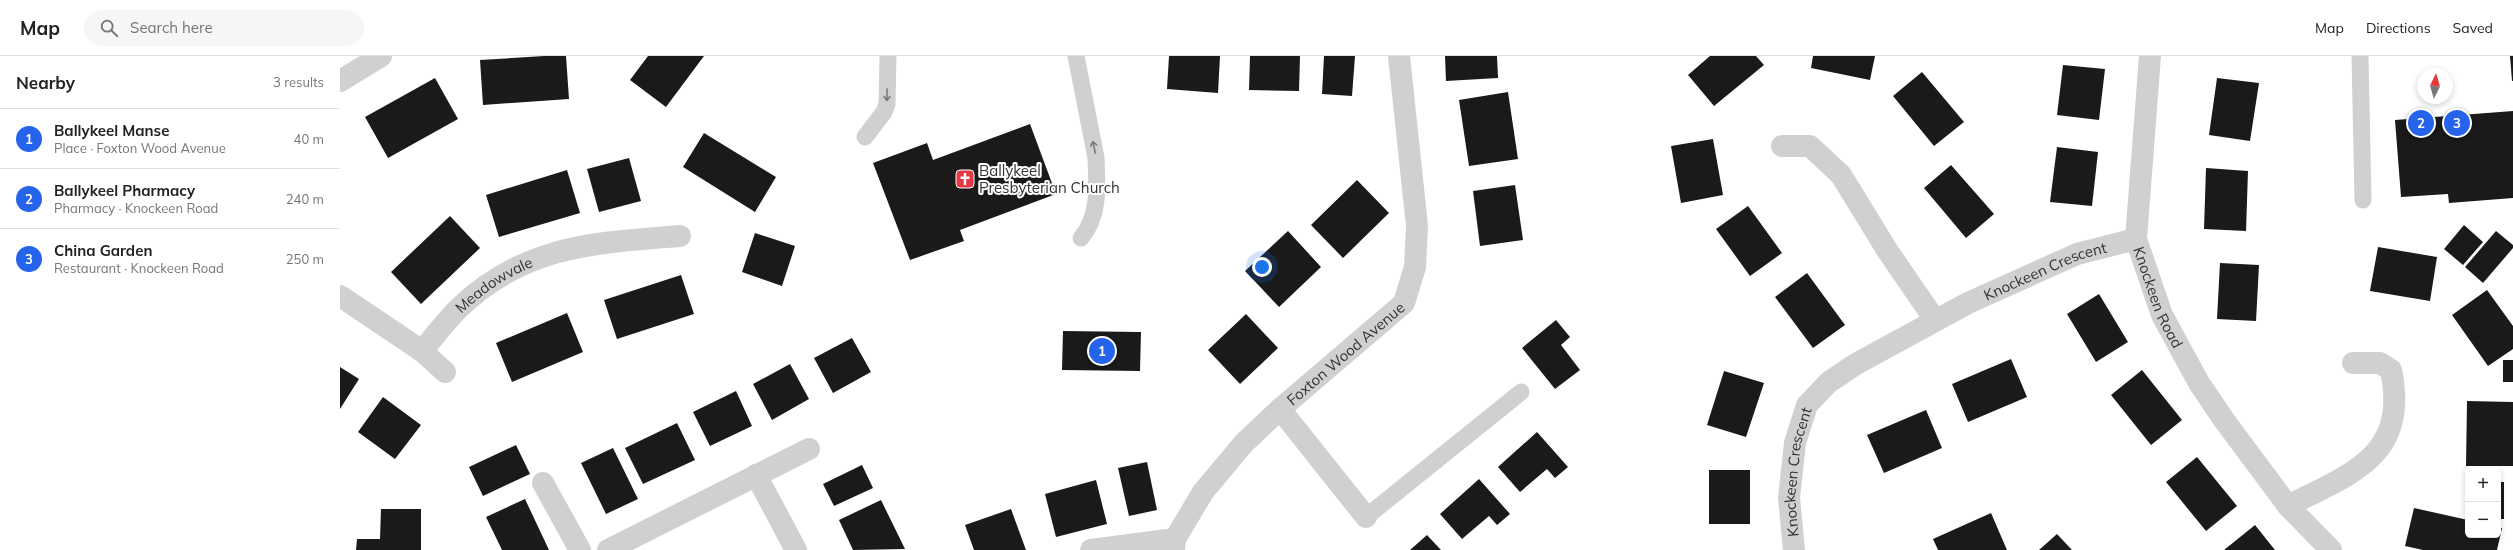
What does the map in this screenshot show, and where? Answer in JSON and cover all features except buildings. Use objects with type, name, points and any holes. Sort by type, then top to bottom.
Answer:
[{"type":"street","points":[[340,81],[381,56]]},
{"type":"street","name":"Foxton Wood Avenue","points":[[1091,550],[1174,545],[1204,492],[1244,443],[1280,409],[1404,303],[1416,267],[1417,226],[1399,56]]},
{"type":"street","name":"Knockeen Road","points":[[2150,56],[2136,239],[2162,315],[2199,383],[2288,506],[2331,550]]},
{"type":"street","points":[[1782,146],[1810,146],[1841,175],[1887,250],[1935,320]]},
{"type":"street","name":"Meadowvale","points":[[422,351],[458,309],[478,292],[523,264],[559,250],[584,245],[680,236]]},
{"type":"street","name":"Knockeen Crescent","points":[[1794,550],[1790,498],[1792,458],[1798,430],[1806,405],[1828,382],[1856,364],[1935,320],[2077,254],[2136,239]]},
{"type":"street","points":[[340,296],[422,351],[445,372]]},
{"type":"street","points":[[2288,506],[2356,471],[2380,448],[2392,425],[2396,393],[2391,370],[2380,363],[2353,363]]},
{"type":"street","points":[[1280,409],[1366,517]]},
{"type":"street","points":[[608,550],[756,475],[809,450]]},
{"type":"street","points":[[756,475],[796,550]]},
{"type":"street","points":[[543,483],[580,550]]},
{"type":"lane","points":[[865,137],[884,112],[887,104],[888,56]]},
{"type":"lane","points":[[1076,56],[1096,158],[1097,175],[1091,226],[1081,238]]},
{"type":"lane","points":[[2360,56],[2363,200]]},
{"type":"lane","points":[[1366,517],[1521,392]]},
{"type":"place","name":"Ballykeel Pharmacy","points":[[2421,123]]},
{"type":"place","name":"China Garden","points":[[2457,123]]},
{"type":"place","name":"Ballykeel Presbyterian Church","points":[[965,179]]},
{"type":"place","name":"Ballykeel Manse","points":[[1102,351]]}]
